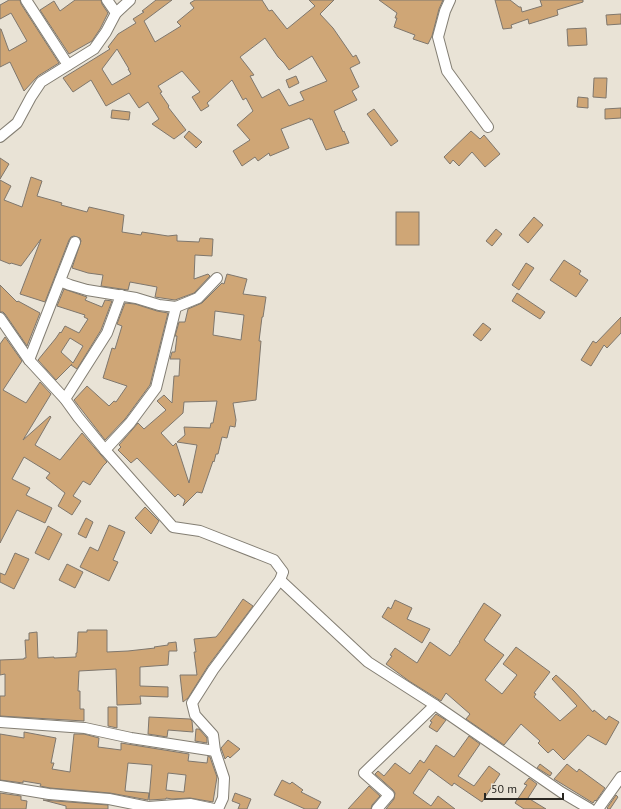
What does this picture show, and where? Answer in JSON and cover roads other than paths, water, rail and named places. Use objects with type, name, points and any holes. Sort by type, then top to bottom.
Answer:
[{"type":"street","points":[[26,0],[68,65]]},
{"type":"street","points":[[107,0],[116,13]]},
{"type":"street","points":[[0,137],[17,123],[30,97],[41,82],[94,49],[106,32],[116,13],[130,0]]},
{"type":"street","points":[[450,0],[445,11],[438,37],[447,71],[488,127]]},
{"type":"street","points":[[29,360],[76,242]]},
{"type":"street","points":[[60,281],[87,290],[136,298],[158,306],[176,307],[198,298],[217,278]]},
{"type":"street","points":[[65,399],[107,333],[121,295]]},
{"type":"street","points":[[105,450],[130,423],[156,388],[176,307]]},
{"type":"street","points":[[0,318],[29,360],[65,399],[105,450],[173,527],[200,531],[274,560],[283,572],[280,580],[213,670],[192,703],[194,715],[213,734],[215,751],[224,778],[223,798],[218,809]]},
{"type":"street","points":[[280,580],[368,662],[435,705],[561,792],[590,809]]},
{"type":"street","points":[[377,809],[389,795],[364,772],[435,705]]},
{"type":"street","points":[[0,722],[85,728],[131,738],[215,751]]},
{"type":"street","points":[[598,809],[621,776]]},
{"type":"street","points":[[0,786],[49,794],[109,799],[148,807],[190,804],[214,809]]}]
